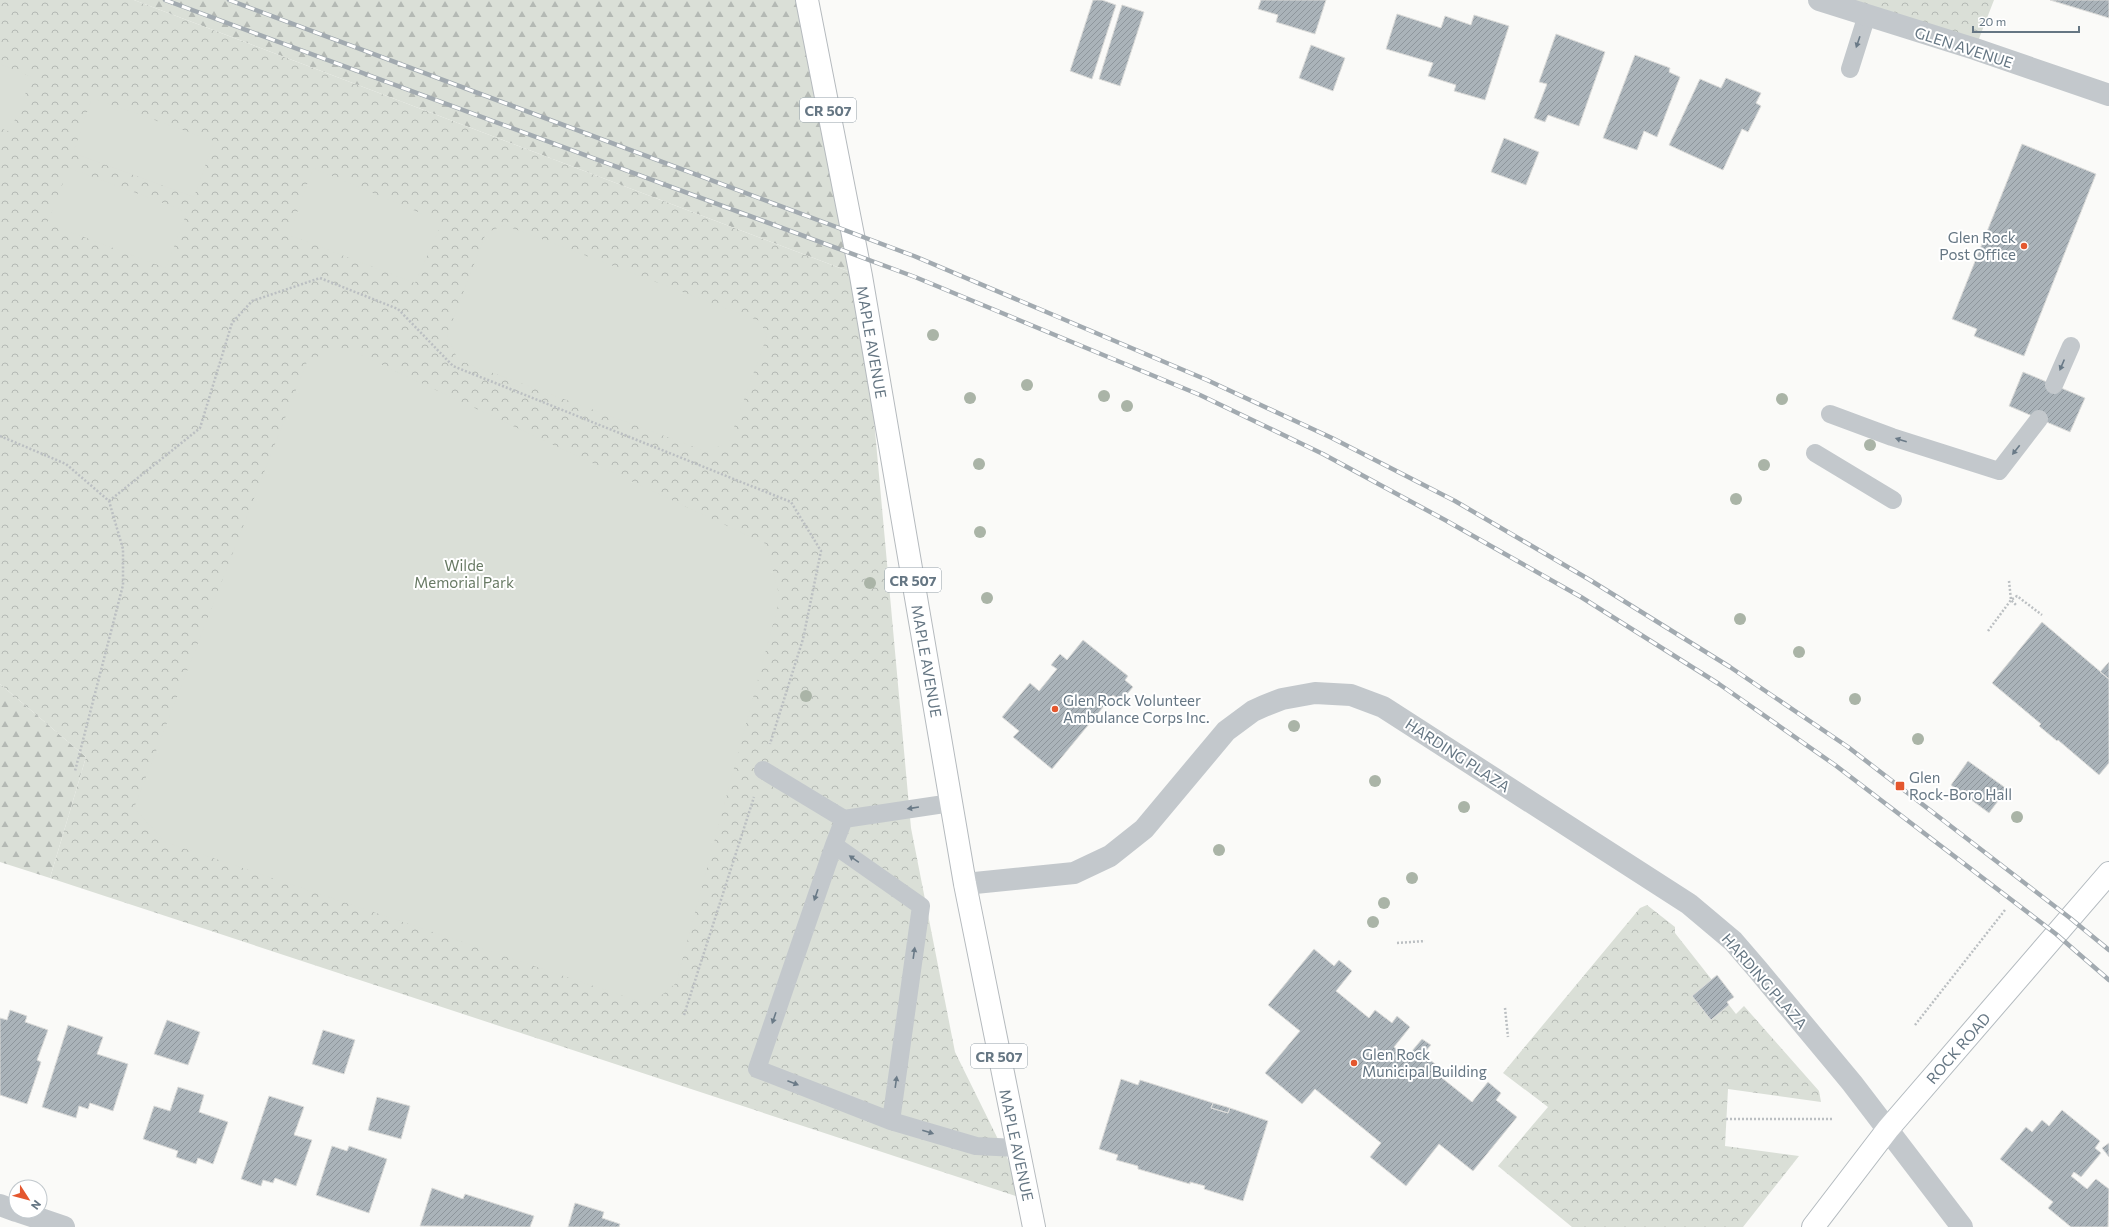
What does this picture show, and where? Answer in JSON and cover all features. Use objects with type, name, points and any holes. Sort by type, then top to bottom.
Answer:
[{"type":"main road","name":"MAPLE AVENUE","points":[[807,0],[861,276],[951,803],[1017,1148],[1034,1227]]},
{"type":"main road","name":"ROCK ROAD","points":[[1813,1227],[1888,1129],[2109,873]]},
{"type":"street","name":"GLEN AVENUE","points":[[1819,0],[2109,95]]},
{"type":"street","name":"HARDING PLAZA","points":[[966,884],[1074,873],[1102,859],[1144,829],[1226,731],[1253,711],[1282,699],[1315,693],[1351,696],[1383,707],[1689,904],[1732,941],[1758,970],[1888,1129],[1962,1227]]},
{"type":"street","points":[[40,1219],[64,1227]]},
{"type":"lane","points":[[1850,69],[1867,15]]},
{"type":"lane","points":[[2054,385],[2071,346]]},
{"type":"lane","points":[[1830,414],[1892,437],[1999,471],[2040,419]]},
{"type":"lane","points":[[1815,453],[1893,500]]},
{"type":"lane","points":[[762,770],[844,819],[951,803]]},
{"type":"lane","points":[[844,819],[757,1069],[891,1121],[976,1146],[1017,1148]]},
{"type":"lane","points":[[834,845],[921,906],[891,1121]]},
{"type":"path","points":[[109,501],[200,428],[232,324],[252,301],[320,278],[398,309],[453,366],[791,502],[821,551],[803,639],[684,1015]]},
{"type":"path","points":[[0,436],[66,464],[109,501],[123,549],[123,585],[75,771]]},
{"type":"path","points":[[2009,581],[2011,600],[2016,605]]},
{"type":"path","points":[[1988,631],[2011,600],[2017,596],[2042,615]]},
{"type":"path","points":[[1915,1025],[2005,910]]},
{"type":"path","points":[[1396,944],[1425,941]]},
{"type":"path","points":[[1505,1008],[1508,1037]]},
{"type":"path","points":[[1726,1119],[1834,1119]]},
{"type":"green space","name":"Wilde Memorial Park","points":[[0,0],[134,0],[861,276],[911,828],[955,1052],[1028,1200],[50,878],[86,757],[0,684]]},
{"type":"green space","points":[[134,0],[806,0],[861,276]]},
{"type":"green space","points":[[1819,0],[1994,0],[1975,49]]},
{"type":"green space","points":[[0,64],[32,77],[10,132],[0,128]]},
{"type":"green space","points":[[92,98],[214,141],[194,197],[73,153]]},
{"type":"green space","points":[[69,168],[187,212],[166,268],[47,223]]},
{"type":"green space","points":[[313,168],[442,222],[415,283],[289,235]]},
{"type":"green space","points":[[504,225],[760,321],[767,336],[729,441],[708,452],[458,360],[447,335],[486,233]]},
{"type":"green space","points":[[348,349],[766,544],[780,598],[676,983],[650,1005],[165,842],[134,808],[308,359]]},
{"type":"green space","points":[[0,684],[86,757],[50,878],[0,862]]},
{"type":"green space","points":[[1647,905],[1675,927],[1675,933],[1712,980],[1692,996],[1711,1020],[1729,1005],[1736,1014],[1744,1006],[1819,1091],[1821,1102],[1728,1089],[1725,1146],[1799,1156],[1743,1227],[1572,1227],[1498,1166],[1548,1107],[1503,1073],[1640,908]]},
{"type":"building","points":[[1093,0],[1102,0],[1116,5],[1092,79],[1070,71]]},
{"type":"building","points":[[1261,0],[1326,0],[1315,34],[1276,22],[1278,15],[1258,9]]},
{"type":"building","points":[[2050,0],[2109,0],[2109,18]]},
{"type":"building","points":[[1122,5],[1144,12],[1120,86],[1099,79]]},
{"type":"building","points":[[1397,14],[1441,28],[1445,16],[1471,25],[1474,15],[1509,26],[1485,100],[1454,91],[1456,85],[1428,76],[1433,63],[1386,49]]},
{"type":"building","points":[[1556,34],[1605,52],[1579,126],[1548,115],[1545,122],[1534,118],[1547,84],[1539,82]]},
{"type":"building","points":[[1311,45],[1345,58],[1333,91],[1299,78]]},
{"type":"building","points":[[1635,55],[1670,68],[1669,72],[1680,77],[1657,137],[1644,131],[1637,150],[1603,138]]},
{"type":"building","points":[[1726,78],[1761,93],[1756,103],[1761,106],[1748,132],[1742,129],[1723,170],[1669,145],[1700,79],[1721,88]]},
{"type":"building","points":[[1504,138],[1539,152],[1526,185],[1491,172]]},
{"type":"building","name":"Glen Rock Post Office","points":[[2022,144],[2096,174],[2024,356],[1974,336],[1977,329],[1952,319]]},
{"type":"building","points":[[2023,372],[2085,398],[2070,432],[2009,406]]},
{"type":"building","points":[[2042,622],[2109,679],[2109,763],[2099,775],[2039,726],[2041,724],[1992,683]]},
{"type":"building","name":"Glen Rock Volunteer Ambulance Corps Inc.","points":[[1083,640],[1128,676],[1125,680],[1133,687],[1121,701],[1113,695],[1052,769],[1013,737],[1019,731],[1002,717],[1030,683],[1039,691],[1057,669],[1051,665],[1060,654],[1067,660]]},
{"type":"building","points":[[2109,662],[2109,679],[2100,672]]},
{"type":"building","points":[[1968,761],[2007,789],[1989,813],[1951,785]]},
{"type":"building","name":"Glen Rock Municipal Building","points":[[1314,949],[1334,966],[1339,960],[1352,971],[1336,991],[1369,1018],[1375,1010],[1392,1023],[1397,1016],[1410,1027],[1394,1047],[1407,1057],[1422,1039],[1431,1045],[1423,1054],[1441,1069],[1437,1074],[1472,1102],[1488,1082],[1501,1093],[1496,1100],[1517,1117],[1473,1171],[1439,1144],[1406,1186],[1370,1157],[1381,1143],[1315,1089],[1302,1104],[1265,1073],[1300,1031],[1268,1005]]},
{"type":"building","points":[[1717,975],[1734,997],[1727,1002],[1729,1005],[1711,1020],[1692,996]]},
{"type":"building","points":[[10,1010],[27,1016],[25,1022],[48,1030],[37,1060],[41,1062],[27,1104],[0,1095],[0,1018],[7,1020]]},
{"type":"building","points":[[167,1020],[200,1032],[188,1065],[154,1054]]},
{"type":"building","points":[[68,1025],[103,1037],[97,1054],[128,1064],[113,1111],[90,1103],[88,1109],[79,1106],[76,1118],[42,1107]]},
{"type":"building","points":[[323,1030],[355,1040],[344,1074],[312,1064]]},
{"type":"building","points":[[1121,1079],[1138,1085],[1140,1080],[1213,1103],[1211,1108],[1228,1113],[1230,1108],[1268,1121],[1243,1201],[1204,1189],[1205,1186],[1190,1182],[1190,1184],[1138,1169],[1138,1166],[1116,1160],[1118,1155],[1099,1149]]},
{"type":"building","points":[[178,1087],[204,1095],[199,1112],[228,1122],[213,1164],[198,1158],[196,1164],[176,1157],[178,1151],[143,1139],[154,1106],[170,1111]]},
{"type":"building","points":[[269,1096],[304,1107],[294,1135],[312,1140],[296,1186],[275,1178],[273,1183],[263,1180],[261,1186],[241,1179]]},
{"type":"building","points":[[377,1097],[410,1106],[401,1139],[368,1130]]},
{"type":"building","points":[[1213,1103],[1230,1108],[1228,1113],[1211,1108]]},
{"type":"building","points":[[2062,1110],[2100,1141],[2095,1148],[2101,1153],[2081,1177],[2074,1172],[2071,1176],[2087,1189],[2096,1179],[2109,1189],[2108,1227],[2071,1227],[2048,1208],[2053,1202],[2000,1159],[2026,1127],[2032,1132],[2042,1120],[2049,1126]]},
{"type":"building","points":[[2109,1143],[2109,1157],[2102,1148]]},
{"type":"building","points":[[332,1146],[347,1151],[349,1146],[387,1159],[369,1213],[316,1195]]},
{"type":"building","points":[[432,1188],[463,1199],[465,1194],[534,1216],[530,1227],[420,1226]]},
{"type":"building","points":[[575,1203],[604,1212],[602,1218],[620,1224],[619,1227],[568,1227]]},
{"type":"railway","points":[[165,0],[915,277],[1200,395],[1323,454],[1445,520],[1581,597],[1719,684],[1835,765],[2056,934],[2109,980]]},
{"type":"railway","points":[[229,0],[914,256],[1207,380],[1332,438],[1455,501],[1590,580],[1730,667],[1848,747],[2070,918],[2109,950]]},
{"type":"place","name":"Glen Rock Post Office","points":[[2024,246]]},
{"type":"place","name":"Glen Rock Volunteer Ambulance Corps Inc.","points":[[1055,709]]},
{"type":"place","name":"Glen Rock-Boro Hall","points":[[1900,786]]},
{"type":"place","name":"Glen Rock Municipal Building","points":[[1354,1063]]}]
